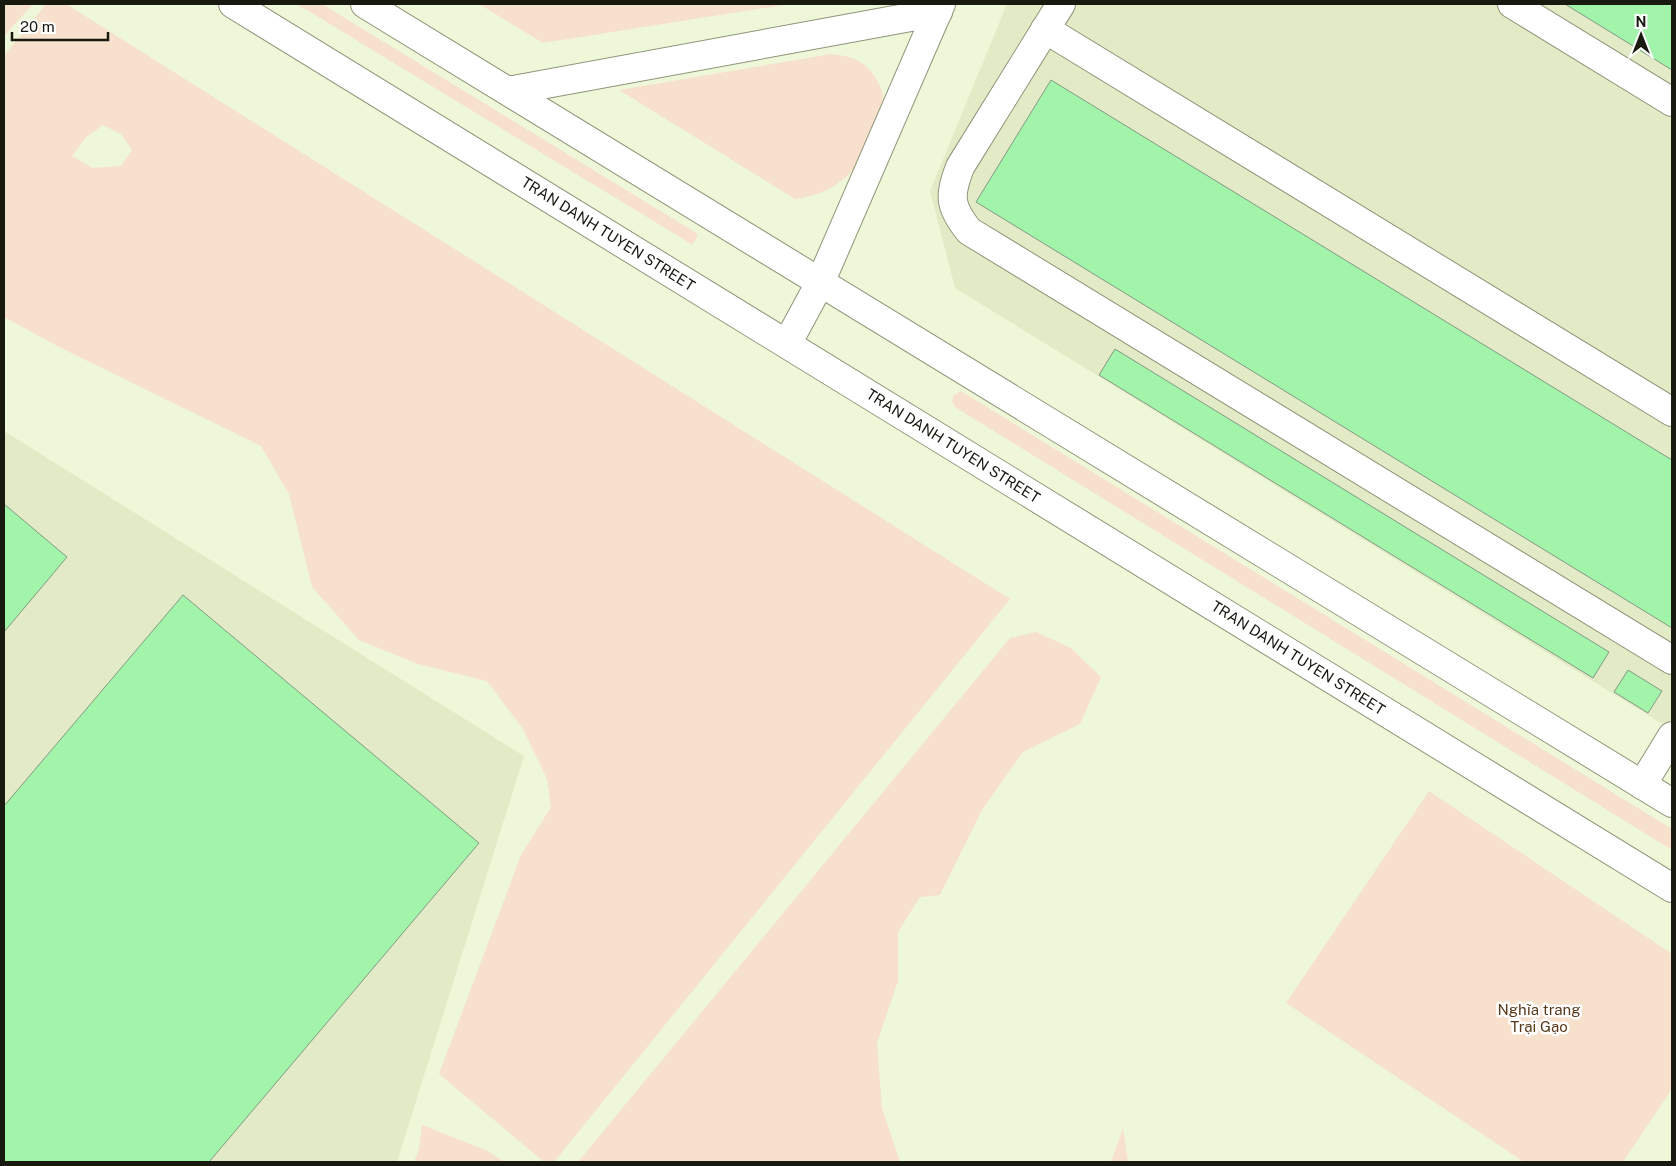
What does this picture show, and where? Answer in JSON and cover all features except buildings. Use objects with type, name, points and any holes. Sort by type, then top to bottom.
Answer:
[{"type":"main road","name":"TRAN DANH TUYEN STREET","points":[[233,4],[1672,888]]},
{"type":"main road","points":[[364,4],[1672,803]]},
{"type":"main road","points":[[1061,4],[960,167],[951,189],[956,214],[969,231],[1672,660]]},
{"type":"main road","points":[[1512,4],[1672,102]]},
{"type":"main road","points":[[787,344],[820,282],[939,8]]},
{"type":"main road","points":[[508,92],[939,8]]},
{"type":"main road","points":[[1046,29],[1672,412]]},
{"type":"main road","points":[[1642,785],[1672,736]]},
{"type":"shaded area","points":[[1007,4],[1672,4],[1672,730],[955,288],[930,191]]},
{"type":"shaded area","points":[[4,431],[524,756],[397,1162],[4,1162]]},
{"type":"green space","points":[[4,4],[33,4],[4,36]]},
{"type":"green space","points":[[46,4],[66,4],[1010,599],[554,1162],[544,1162],[439,1074],[521,855],[551,807],[547,779],[523,729],[487,681],[418,664],[359,640],[312,587],[289,494],[261,446],[59,347],[4,317],[4,56]],"holes":[[[103,125],[121,134],[132,150],[121,166],[92,168],[72,156],[86,137]]]},
{"type":"green space","points":[[297,4],[322,4],[698,234],[693,245]]},
{"type":"green space","points":[[479,4],[790,4],[543,43]]},
{"type":"green space","points":[[831,54],[847,56],[860,61],[870,70],[882,91],[882,110],[858,164],[852,171],[845,178],[823,192],[795,199],[619,90]]},
{"type":"green space","points":[[961,391],[1672,829],[1672,850],[955,407],[952,401],[954,395]]},
{"type":"green space","points":[[1036,632],[1071,648],[1101,677],[1080,724],[1023,752],[982,810],[940,895],[920,897],[898,932],[898,981],[877,1043],[882,1108],[900,1162],[578,1162],[1010,638]]},
{"type":"green space","name":"Nghĩa trang Trại Gạo","points":[[1429,791],[1672,954],[1672,1089],[1623,1162],[1524,1162],[1286,1003]]},
{"type":"green space","points":[[422,1125],[488,1151],[504,1162],[414,1162],[419,1149]]},
{"type":"green space","points":[[1123,1128],[1128,1162],[1111,1162]]}]
